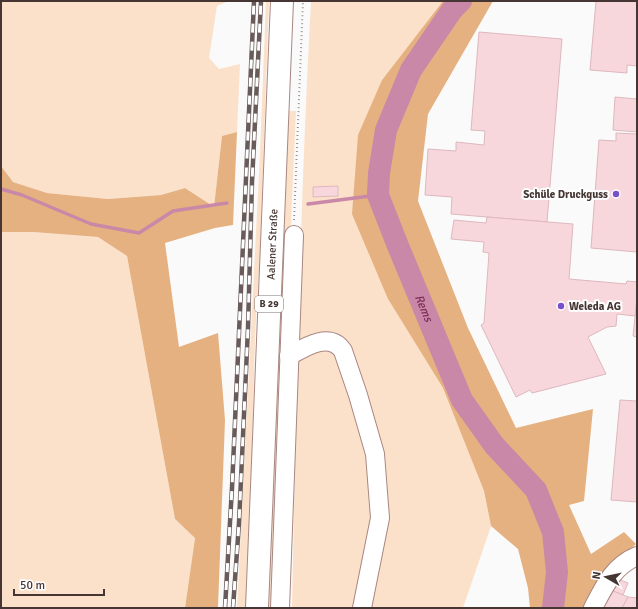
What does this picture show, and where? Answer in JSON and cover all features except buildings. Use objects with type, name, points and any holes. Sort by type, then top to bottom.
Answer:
[{"type":"main road","name":"Aalener Straße","points":[[257,608],[282,1]]},
{"type":"street","name":"Aalener Straße","points":[[280,608],[294,235]]},
{"type":"street","points":[[289,356],[303,347],[324,340],[335,342],[343,350],[358,395],[375,454],[380,518],[362,608]]},
{"type":"street","points":[[593,608],[610,578],[621,566],[637,556]]},
{"type":"path","points":[[294,235],[303,1]]},
{"type":"shaded area","points":[[1,1],[229,1],[217,6],[209,58],[219,69],[240,64],[237,132],[222,136],[214,208],[185,188],[161,195],[108,199],[47,193],[13,182],[1,166]]},
{"type":"shaded area","points":[[266,1],[269,1],[260,253],[255,337],[246,608],[237,608],[260,153]]},
{"type":"shaded area","points":[[311,1],[443,1],[382,80],[388,299],[443,388],[484,491],[491,526],[463,608],[292,608],[301,229]]},
{"type":"shaded area","points":[[443,1],[493,1],[428,114],[418,201],[468,328],[516,428],[593,409],[584,501],[569,505],[591,554],[624,532],[636,544],[601,574],[583,608],[530,608],[528,588],[518,549],[491,526],[484,491],[443,388],[388,299],[352,214],[358,135],[382,80]]},
{"type":"shaded area","points":[[288,111],[296,111],[286,333],[277,608],[263,608]]},
{"type":"shaded area","points":[[237,132],[233,225],[215,228],[165,243],[179,347],[218,333],[225,420],[218,608],[185,608],[195,538],[175,519],[127,256],[98,237],[33,232],[1,232],[1,166],[13,182],[47,193],[108,199],[161,195],[185,188],[214,207],[222,136]]},
{"type":"shaded area","points":[[1,232],[33,232],[98,237],[127,256],[175,519],[195,538],[185,608],[1,608]]},
{"type":"waterway","name":"Rems","points":[[461,1],[452,10],[411,70],[386,130],[379,173],[378,195],[462,400],[494,445],[536,490],[553,532],[557,572],[553,608]]},
{"type":"waterway","points":[[1,189],[22,195],[91,224],[139,233],[173,211],[227,203]]},
{"type":"waterway","points":[[308,204],[378,195]]},
{"type":"railway","points":[[225,608],[232,488],[254,1]]},
{"type":"railway","points":[[233,608],[239,523],[248,328],[252,182],[261,1]]},
{"type":"place","name":"Schüle Druckguss","points":[[616,194]]},
{"type":"place","name":"Weleda AG","points":[[561,306]]}]
